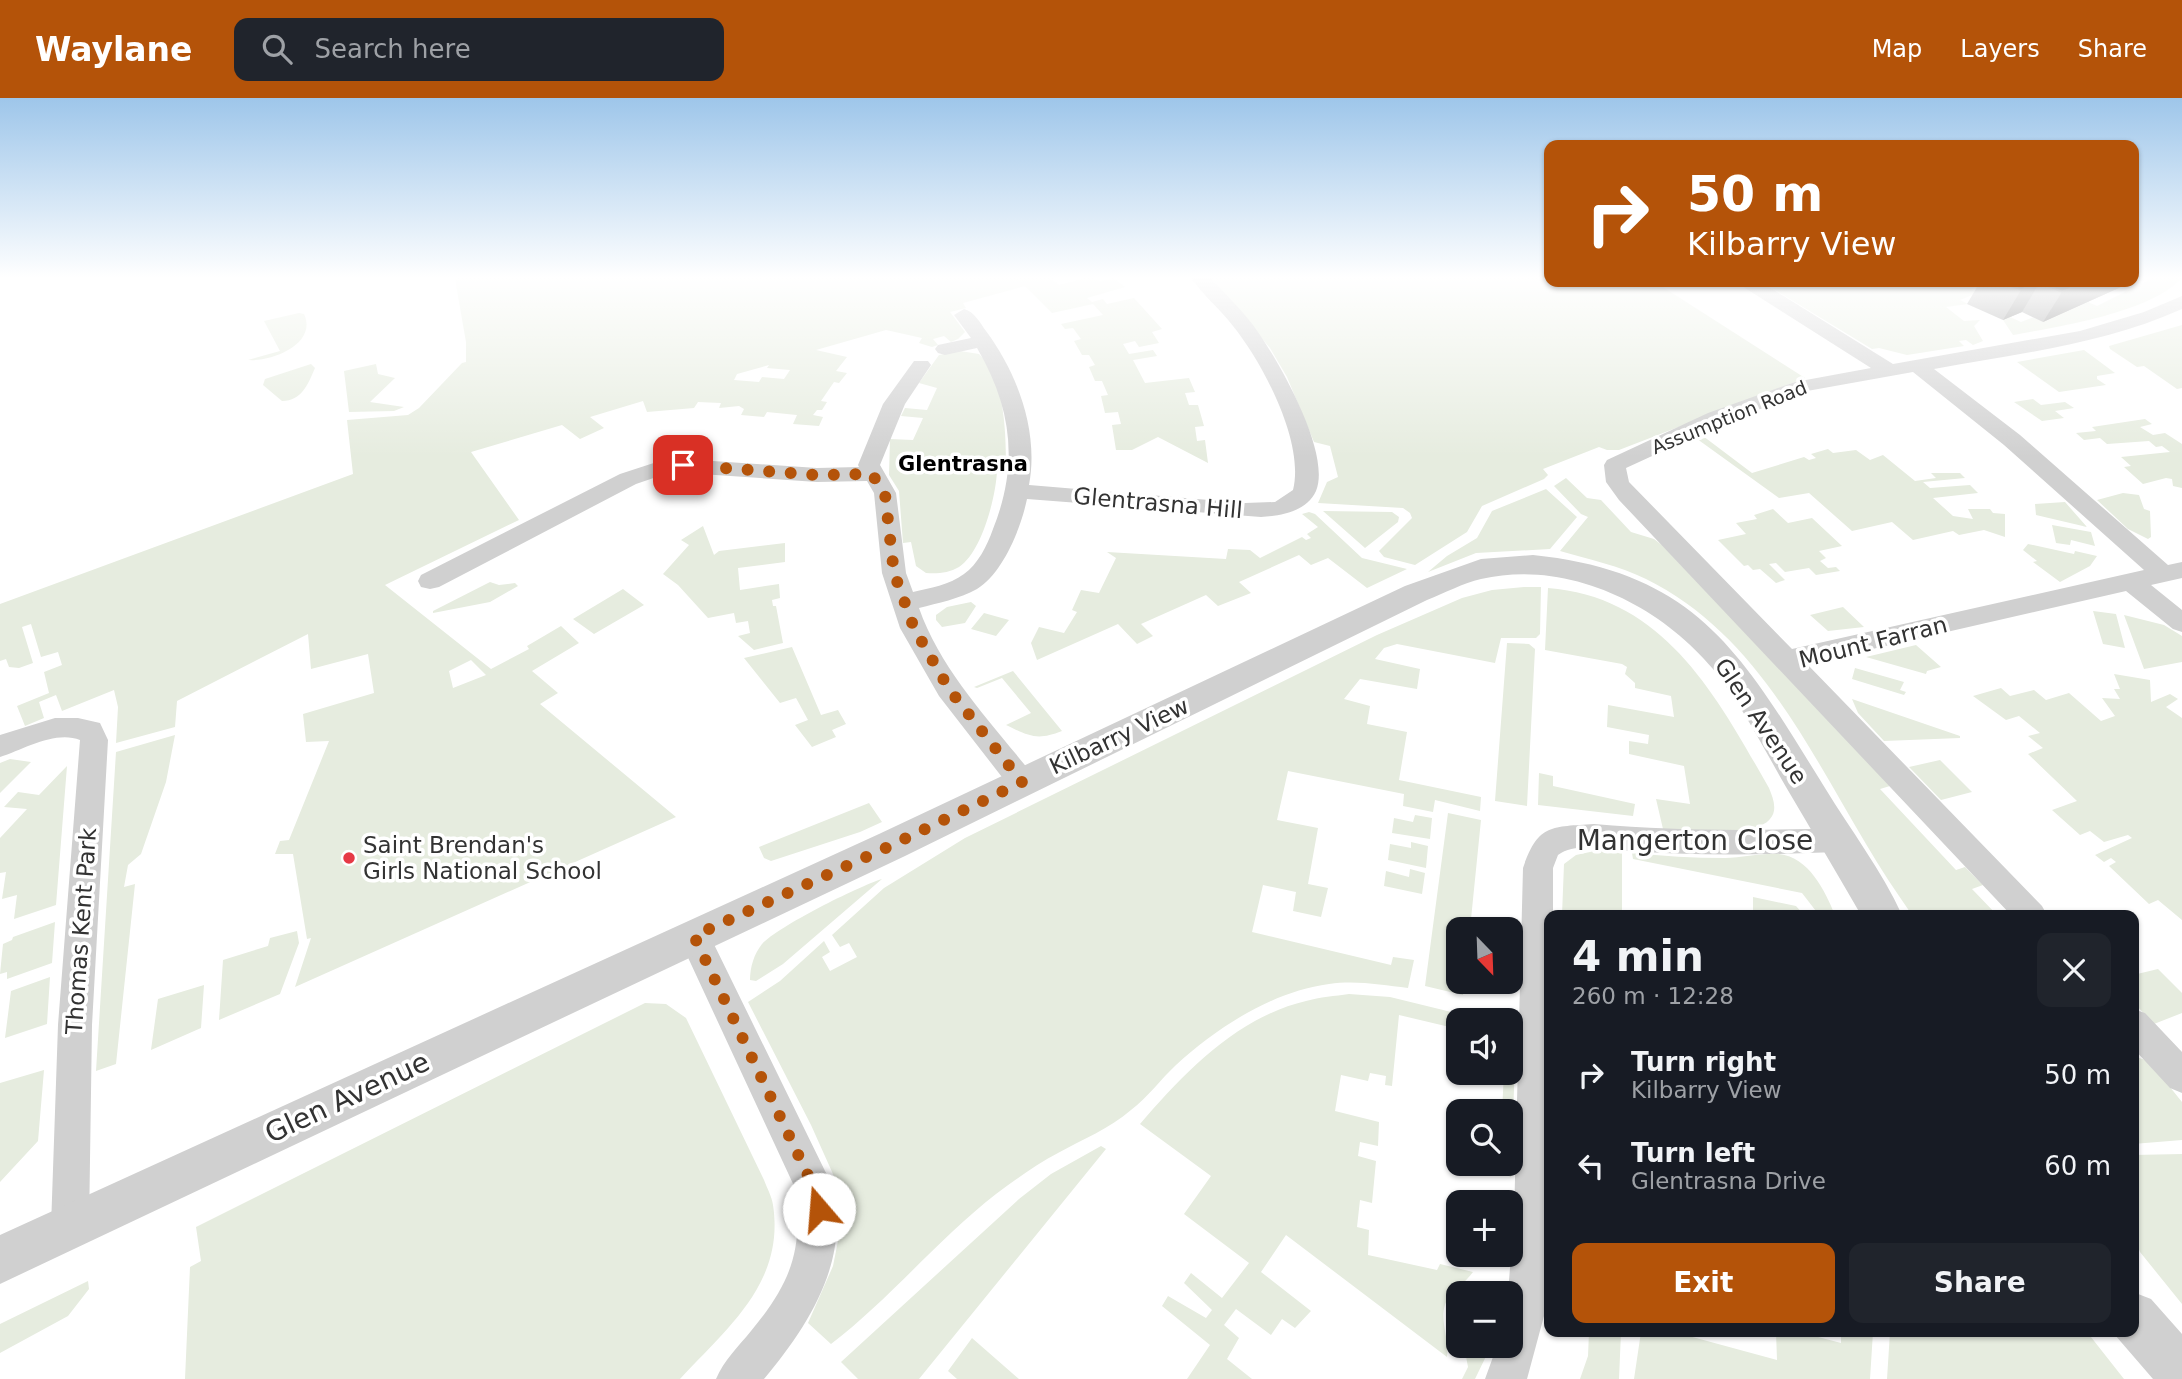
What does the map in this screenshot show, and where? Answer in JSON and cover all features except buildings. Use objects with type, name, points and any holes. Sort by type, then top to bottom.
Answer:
[{"type":"street","points":[[903,603],[955,589],[970,582],[980,572],[1004,532],[1018,491],[1019,430],[1013,398],[995,358],[980,337]]},
{"type":"street","name":"Glentrasna Hill","points":[[1018,491],[1266,511],[1296,500],[1305,490],[1308,475],[1298,431],[1287,401],[1252,337]]},
{"type":"street","points":[[1836,337],[1889,370]]},
{"type":"street","name":"Assumption Road","points":[[1788,659],[1628,495],[1603,478],[1624,459],[1772,396],[1802,386],[2079,337]]},
{"type":"street","points":[[945,349],[983,341]]},
{"type":"street","points":[[921,365],[908,382],[883,427],[869,465],[885,494],[889,545],[903,603],[930,660],[949,689],[1022,782]]},
{"type":"street","name":"Mount Farran","points":[[1918,366],[2172,572]]},
{"type":"street","points":[[430,581],[628,479],[656,468],[683,465],[817,475],[872,474]]},
{"type":"street","name":"Kilbarry View","points":[[694,936],[892,845],[1447,581],[1481,569],[1518,565],[1552,566]]},
{"type":"street","name":"Glen Avenue","points":[[1552,566],[1602,580],[1650,600],[1679,618],[1709,644],[1748,692],[1879,910]]},
{"type":"street","name":"Mount Farran","points":[[1788,659],[2172,572]]},
{"type":"street","points":[[2131,582],[2182,623]]},
{"type":"street","name":"Mount Farran","points":[[1788,659],[2026,910]]},
{"type":"street","name":"Thomas Kent Park","points":[[0,746],[51,727],[75,726],[90,730],[94,740],[75,1025],[70,1227]]},
{"type":"street","name":"Mangerton Close","points":[[1506,1379],[1518,1348],[1527,1308],[1531,1242],[1538,868],[1545,848],[1555,841],[1594,836],[1675,843],[1838,840]]},
{"type":"street","points":[[694,936],[813,1186],[819,1209],[819,1234],[807,1282],[778,1332],[737,1379]]},
{"type":"street","name":"Glen Avenue","points":[[0,1260],[694,936]]},
{"type":"street","points":[[2139,1030],[2182,1077]]},
{"type":"street","points":[[2139,1324],[2182,1373]]},
{"type":"shaded area","points":[[272,337],[302,337],[290,349],[280,354],[248,360],[280,351]]},
{"type":"shaded area","points":[[465,337],[862,337],[816,350],[847,357],[836,371],[847,373],[839,383],[834,382],[821,401],[827,402],[822,410],[817,410],[813,415],[823,417],[819,426],[793,424],[797,415],[767,412],[764,417],[741,415],[744,409],[739,406],[719,408],[721,403],[698,402],[694,408],[647,412],[643,401],[590,417],[604,428],[580,439],[562,425],[471,452],[519,520],[385,585],[491,669],[529,649],[527,646],[561,626],[579,643],[532,671],[558,693],[540,704],[676,817],[295,987],[311,938],[307,939],[293,854],[275,854],[280,841],[289,840],[329,741],[306,742],[303,714],[374,693],[368,654],[311,669],[308,634],[177,701],[175,727],[116,743],[118,707],[114,690],[62,711],[56,695],[39,702],[44,718],[25,726],[17,706],[49,693],[44,672],[62,665],[58,652],[41,657],[31,624],[22,627],[33,663],[19,668],[9,667],[6,659],[0,661],[0,604],[353,474],[347,420],[408,415],[419,408],[466,362]],"holes":[[[769,365],[767,368],[790,370],[784,379],[762,377],[759,382],[734,380],[737,374]],[[471,660],[486,675],[453,688],[449,671]]]},
{"type":"shaded area","points":[[917,337],[941,337],[933,339],[938,345],[932,347],[919,343],[922,338]]},
{"type":"shaded area","points":[[945,337],[960,337],[958,339],[951,342]]},
{"type":"shaded area","points":[[1079,337],[1155,337],[1159,343],[1139,347],[1135,341],[1123,344],[1129,354],[1153,350],[1157,356],[1133,360],[1145,383],[1189,378],[1195,392],[1185,393],[1189,405],[1198,405],[1204,426],[1195,427],[1197,441],[1205,440],[1208,463],[1158,437],[1132,450],[1116,450],[1112,425],[1121,424],[1118,412],[1105,413],[1101,396],[1108,395],[1102,381],[1095,381],[1089,367],[1095,365],[1089,355],[1082,355],[1074,341],[1081,339]]},
{"type":"shaded area","points":[[1261,337],[1741,337],[1805,378],[1619,450],[1599,447],[1543,469],[1548,475],[1544,479],[1482,506],[1467,532],[1415,565],[1384,557],[1379,551],[1412,518],[1403,508],[1318,503],[1327,482],[1338,477],[1330,446],[1314,442],[1287,377]]},
{"type":"shaded area","points":[[1852,337],[1980,337],[1983,341],[1973,345],[1966,340],[1959,341],[1964,346],[1907,355],[1879,348],[1872,349]]},
{"type":"shaded area","points":[[2141,337],[2182,337],[2182,388],[2177,389],[2144,366],[2137,367],[2109,346]]},
{"type":"shaded area","points":[[2084,350],[2115,373],[2097,376],[2097,379],[2106,385],[2059,392],[2017,362]]},
{"type":"shaded area","points":[[960,351],[979,354],[995,378],[1003,409],[1006,471],[997,471],[986,523],[967,560],[951,571],[926,573],[916,566],[911,542],[903,543],[899,491],[889,475],[890,439],[913,440],[923,418],[901,416],[905,408],[927,410],[937,388],[919,383],[939,355]]},
{"type":"shaded area","points":[[311,364],[315,368],[310,380],[295,398],[282,401],[263,385],[265,379]]},
{"type":"shaded area","points":[[376,364],[378,374],[395,378],[370,402],[404,407],[394,411],[349,412],[344,371]]},
{"type":"shaded area","points":[[2033,399],[2041,405],[2065,402],[2074,408],[2055,411],[2064,418],[2042,421],[2014,402]]},
{"type":"shaded area","points":[[2145,419],[2152,424],[2140,427],[2153,435],[2165,433],[2182,444],[2182,488],[2173,486],[2172,479],[2166,478],[2143,484],[2124,467],[2131,466],[2121,457],[2170,452],[2162,446],[2156,447],[2149,441],[2107,444],[2100,438],[2084,440],[2076,433],[2096,431],[2092,427]]},
{"type":"shaded area","points":[[1699,433],[1752,473],[1804,457],[1809,460],[1816,458],[1811,454],[1828,449],[1833,453],[1856,450],[1870,460],[1883,455],[1915,481],[1936,478],[1931,473],[1960,473],[1965,478],[1923,482],[1930,488],[1970,485],[1978,493],[1933,498],[1953,516],[1973,519],[1968,509],[1990,509],[1993,513],[2005,514],[2005,537],[1984,530],[1959,535],[1953,531],[1913,540],[1892,522],[1852,531],[1809,493],[1779,498],[1693,436]]},
{"type":"shaded area","points":[[1566,478],[1587,498],[1601,500],[1631,532],[1654,539],[1663,546],[1890,786],[1880,789],[1956,870],[1965,867],[1983,885],[1972,889],[1992,910],[1909,910],[1799,731],[1748,660],[1718,629],[1684,602],[1646,579],[1560,551],[1588,517],[1581,514],[1554,486]]},
{"type":"shaded area","points":[[1546,489],[1577,517],[1550,549],[1476,553],[1428,572],[1447,556],[1477,538],[1492,511]]},
{"type":"shaded area","points":[[2123,493],[2139,495],[2144,509],[2150,511],[2151,537],[2148,539],[2128,529],[2097,500]]},
{"type":"shaded area","points":[[2065,502],[2087,527],[2036,515],[2035,504]]},
{"type":"shaded area","points":[[1773,509],[1788,523],[1812,518],[1842,546],[1819,551],[1826,558],[1820,561],[1828,568],[1836,567],[1840,571],[1816,575],[1809,568],[1785,572],[1776,563],[1769,564],[1785,580],[1776,583],[1760,569],[1753,570],[1748,565],[1744,566],[1718,540],[1746,534],[1736,523],[1757,519],[1754,515]]},
{"type":"shaded area","points":[[1323,511],[1392,512],[1399,517],[1398,522],[1365,548]]},
{"type":"shaded area","points":[[1302,514],[1315,514],[1362,558],[1407,569],[1367,588],[1328,558],[1311,565],[1299,555],[1239,582],[1251,593],[1218,606],[1206,595],[1141,624],[1153,636],[1137,644],[1118,624],[1037,660],[1031,643],[1039,627],[1064,633],[1077,612],[1072,610],[1081,590],[1099,593],[1116,558],[1107,552],[1226,559],[1228,549],[1250,550],[1260,558],[1302,537],[1306,540],[1311,538],[1307,534],[1318,527]]},
{"type":"shaded area","points":[[2052,525],[2091,532],[2095,546],[2071,540],[2070,545],[2056,543]]},
{"type":"shaded area","points":[[703,526],[714,555],[719,551],[785,543],[785,562],[738,568],[740,590],[779,584],[780,598],[772,600],[773,606],[776,606],[783,643],[754,650],[738,636],[750,633],[748,621],[736,623],[734,613],[708,618],[678,585],[663,574],[689,545],[681,540]]},
{"type":"shaded area","points":[[2028,544],[2097,556],[2090,566],[2060,582],[2033,562],[2037,561],[2023,550]]},
{"type":"shaded area","points":[[490,582],[499,585],[515,583],[518,586],[490,602],[433,613],[433,611]]},
{"type":"shaded area","points":[[1541,587],[1540,634],[1536,638],[1501,638],[1495,663],[1397,644],[1384,648],[1375,659],[1420,669],[1417,689],[1360,679],[1344,699],[1370,706],[1367,724],[1407,732],[1399,780],[1481,797],[1480,811],[1435,800],[1433,812],[1403,806],[1404,794],[1288,771],[1277,820],[1318,828],[1308,884],[1328,888],[1321,917],[1293,911],[1296,892],[1263,885],[1252,932],[1391,965],[1393,957],[1414,960],[1408,988],[1359,983],[1329,984],[1307,988],[1246,1013],[1192,1051],[1123,1117],[1042,1162],[996,1194],[853,1327],[831,1344],[808,1323],[833,1266],[844,1211],[837,1183],[811,1125],[748,1002],[780,981],[824,941],[830,952],[822,957],[830,971],[857,957],[849,943],[840,947],[832,935],[884,888],[965,838],[1377,635],[1462,598],[1492,590]]},
{"type":"shaded area","points":[[1548,588],[1589,595],[1625,610],[1656,631],[1683,657],[1729,720],[1769,788],[1774,808],[1770,819],[1762,825],[1736,831],[1663,829],[1656,799],[1690,804],[1684,766],[1629,754],[1629,741],[1648,744],[1649,735],[1607,727],[1608,705],[1674,717],[1671,696],[1635,688],[1635,683],[1625,674],[1627,667],[1622,664],[1545,650]]},
{"type":"shaded area","points":[[623,589],[644,605],[594,634],[573,619]]},
{"type":"shaded area","points":[[971,602],[976,606],[965,623],[942,627],[936,620],[936,615],[947,607]]},
{"type":"shaded area","points":[[1843,607],[1864,627],[1828,631],[1810,615]]},
{"type":"shaded area","points":[[2093,611],[2116,614],[2125,648],[2103,644]]},
{"type":"shaded area","points":[[984,613],[1009,620],[996,636],[971,629]]},
{"type":"shaded area","points":[[2124,615],[2164,625],[2182,636],[2182,662],[2144,669]]},
{"type":"shaded area","points":[[1507,643],[1529,644],[1535,649],[1527,806],[1495,801]]},
{"type":"shaded area","points":[[1916,645],[1941,667],[1927,671],[1926,674],[1866,657]]},
{"type":"shaded area","points":[[792,647],[821,715],[838,710],[846,724],[832,730],[836,737],[812,747],[795,725],[808,720],[796,698],[780,703],[744,658]]},
{"type":"shaded area","points":[[1855,668],[1904,682],[1900,690],[1906,692],[1904,695],[1852,679]]},
{"type":"shaded area","points":[[1013,671],[1062,731],[1046,736],[1033,736],[1006,725],[1031,713],[1002,678],[974,687]]},
{"type":"shaded area","points":[[2114,674],[2150,680],[2151,702],[2170,694],[2178,699],[2166,707],[2182,718],[2182,920],[2158,900],[2149,904],[2109,866],[2116,862],[2111,858],[2104,862],[2095,855],[2132,838],[2128,835],[2104,842],[2090,831],[2080,835],[2052,810],[2077,801],[2028,754],[2043,748],[2028,736],[2040,733],[2019,716],[2006,720],[1973,696],[2001,688],[2010,696],[2034,690],[2046,700],[2069,693],[2101,721],[2115,716],[2102,698],[2120,699],[2114,689],[2120,689]]},
{"type":"shaded area","points":[[1852,699],[1960,738],[1884,741],[1858,713]]},
{"type":"shaded area","points":[[175,735],[166,782],[141,854],[128,865],[124,887],[135,884],[116,1064],[96,1071],[116,752]]},
{"type":"shaded area","points":[[10,759],[31,762],[0,793],[0,763]]},
{"type":"shaded area","points":[[1940,760],[1972,792],[1941,800],[1909,767]]},
{"type":"shaded area","points":[[67,766],[56,905],[14,919],[17,895],[2,899],[6,872],[0,873],[0,838],[27,809],[4,807],[18,792],[39,795]]},
{"type":"shaded area","points":[[1539,773],[1553,776],[1553,786],[1635,804],[1633,816],[1538,805]]},
{"type":"shaded area","points":[[869,803],[882,822],[860,832],[771,861],[764,858],[759,847]]},
{"type":"shaded area","points":[[1448,813],[1481,820],[1471,917],[1446,917],[1446,991],[1425,986]]},
{"type":"shaded area","points":[[1415,815],[1432,818],[1430,839],[1392,833],[1394,818],[1413,822]]},
{"type":"shaded area","points":[[1411,842],[1428,846],[1426,868],[1388,860],[1390,844],[1411,848]]},
{"type":"shaded area","points":[[1604,849],[1622,852],[1622,910],[1562,910],[1564,864],[1576,855]]},
{"type":"shaded area","points":[[1632,853],[1713,858],[1772,854],[1790,856],[1807,868],[1833,910],[1815,910],[1802,893],[1633,859]]},
{"type":"shaded area","points":[[1410,869],[1425,873],[1422,894],[1384,886],[1386,871],[1409,877]]},
{"type":"shaded area","points":[[882,879],[783,964],[756,981],[750,980],[757,952],[771,936],[819,908]]},
{"type":"shaded area","points":[[1753,897],[1796,906],[1800,910],[1753,910]]},
{"type":"shaded area","points":[[55,922],[52,963],[7,979],[7,972],[0,974],[3,944],[13,937]]},
{"type":"shaded area","points":[[297,931],[299,943],[280,994],[219,1020],[223,960],[268,946],[270,938]]},
{"type":"shaded area","points":[[2158,969],[2182,993],[2182,1013],[2154,1024],[2139,1008],[2139,974]]},
{"type":"shaded area","points":[[50,977],[47,1024],[5,1038],[11,991]]},
{"type":"shaded area","points":[[204,985],[201,1028],[151,1050],[158,999]]},
{"type":"shaded area","points":[[1349,994],[1390,997],[1446,1011],[1446,1026],[1399,1015],[1392,1086],[1385,1085],[1386,1076],[1370,1073],[1368,1081],[1341,1075],[1335,1111],[1379,1122],[1378,1146],[1360,1142],[1358,1156],[1376,1161],[1372,1203],[1360,1200],[1357,1227],[1369,1230],[1368,1255],[1437,1270],[1440,1264],[1473,1272],[1465,1281],[1446,1281],[1443,1319],[1446,1356],[1286,1235],[1261,1272],[1311,1311],[1295,1328],[1282,1319],[1271,1335],[1236,1309],[1224,1325],[1239,1338],[1227,1359],[1252,1379],[1187,1379],[1210,1345],[1162,1306],[1168,1296],[1206,1318],[1212,1310],[1184,1283],[1191,1273],[1222,1298],[1249,1263],[1184,1214],[1211,1176],[1140,1124],[1214,1049],[1257,1020],[1311,1000]]},
{"type":"shaded area","points":[[645,1003],[666,1004],[686,1018],[764,1180],[773,1205],[774,1233],[770,1258],[761,1281],[733,1322],[680,1379],[185,1379],[190,1267],[201,1261],[196,1227]]},
{"type":"shaded area","points":[[2139,1058],[2149,1061],[2182,1102],[2182,1140],[2139,1144]]},
{"type":"shaded area","points":[[44,1070],[38,1141],[0,1182],[0,1083]]},
{"type":"shaded area","points":[[1503,1085],[1514,1085],[1514,1099],[1503,1099]]},
{"type":"shaded area","points":[[1101,1146],[1106,1149],[919,1379],[858,1379],[841,1362],[1019,1199],[1051,1174]]},
{"type":"shaded area","points":[[2182,1154],[2182,1304],[2139,1249],[2139,1155]]},
{"type":"shaded area","points":[[88,1281],[89,1289],[68,1316],[0,1353],[0,1324]]},
{"type":"shaded area","points":[[1589,1337],[1621,1337],[1619,1379],[1580,1379],[1588,1356]]},
{"type":"shaded area","points":[[1640,1337],[1692,1337],[1777,1360],[1776,1337],[1818,1337],[1841,1343],[1841,1337],[1873,1337],[1870,1379],[1634,1379]]},
{"type":"shaded area","points":[[1890,1337],[2091,1337],[2124,1379],[1887,1379]]},
{"type":"shaded area","points":[[972,1338],[1019,1379],[957,1379],[948,1371]]},
{"type":"shaded area","points":[[1466,1358],[1485,1358],[1475,1379],[1462,1379],[1468,1367]]},
{"type":"place","name":"Saint Brendan's Girls National School","points":[[349,858]]},
{"type":"district","name":"Glentrasna","points":[[963,464]]},
{"type":"route","points":[[683,465],[817,475],[872,474],[885,494],[894,573],[914,628],[949,689],[1022,782],[694,936],[813,1186],[819,1209]]}]
